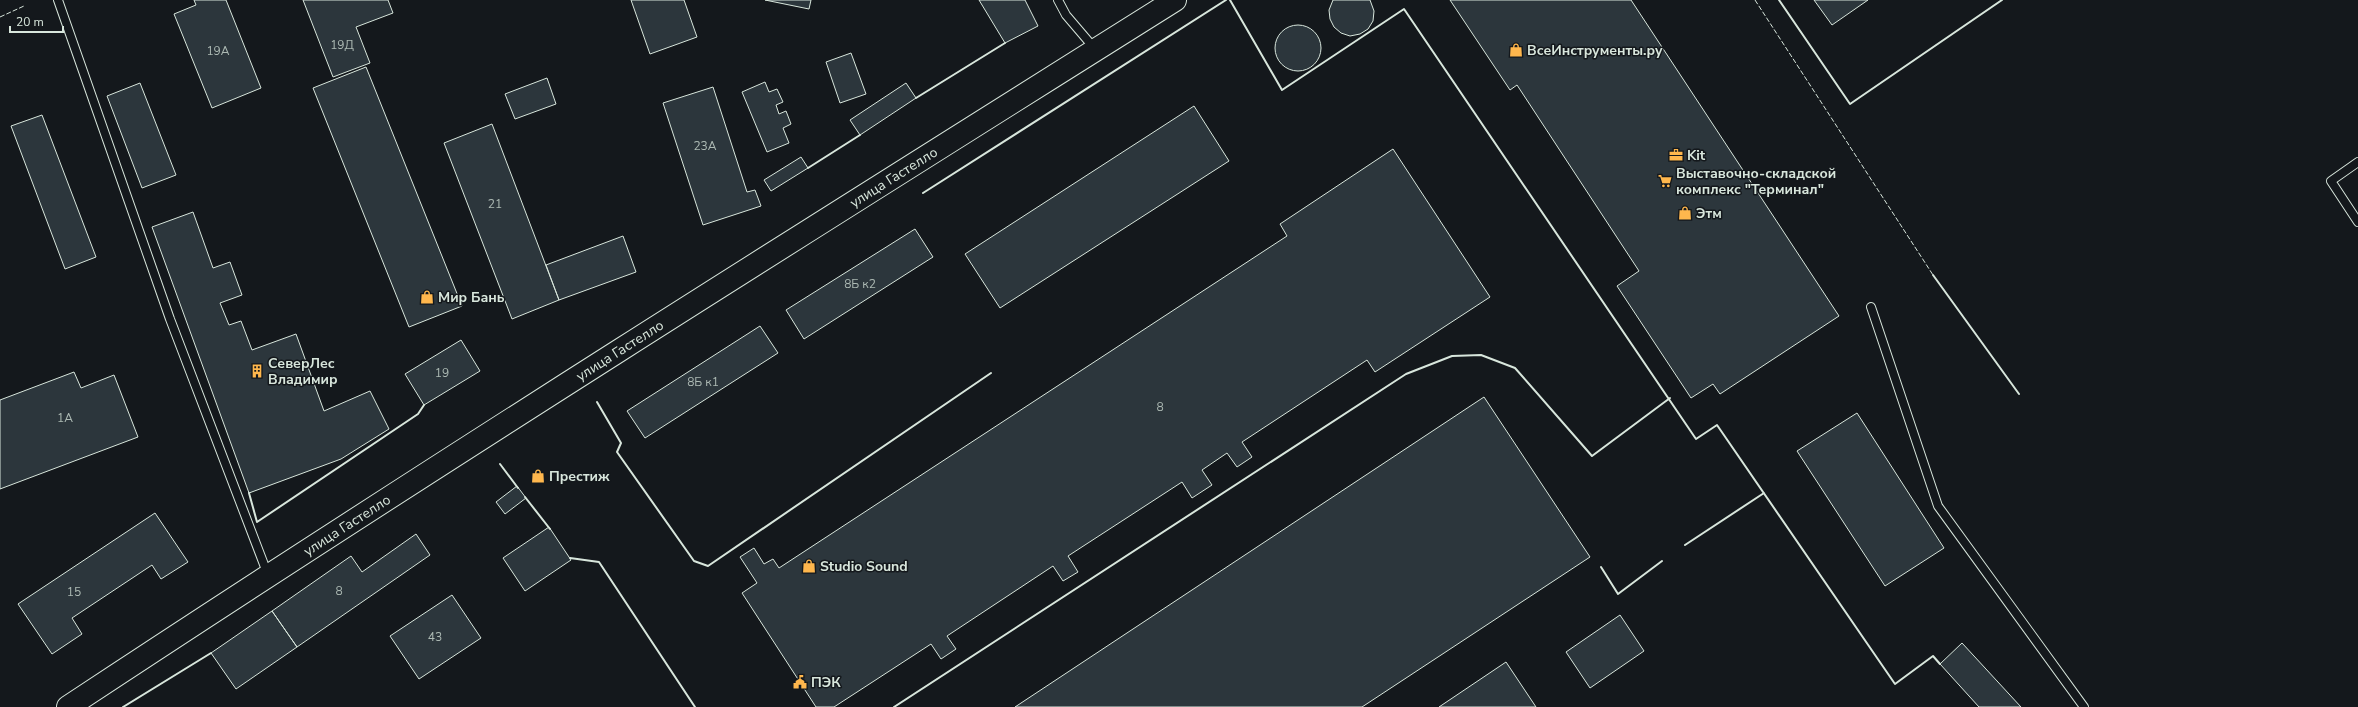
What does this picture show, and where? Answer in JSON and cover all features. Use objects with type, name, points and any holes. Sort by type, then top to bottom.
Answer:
[{"type":"main road","name":"улица Гастелло","points":[[68,707],[268,575],[583,373],[1175,0]]},
{"type":"lane","points":[[58,0],[170,319],[268,575]]},
{"type":"lane","points":[[1058,0],[1066,15],[1096,50]]},
{"type":"lane","points":[[2358,162],[2331,181],[2358,222]]},
{"type":"lane","points":[[1871,307],[1938,506],[2084,707]]},
{"type":"building","points":[[194,0],[226,0],[261,88],[212,108],[174,14],[196,5]]},
{"type":"building","points":[[303,0],[388,0],[393,13],[356,27],[370,63],[333,77]]},
{"type":"building","points":[[631,0],[684,0],[697,37],[650,54]]},
{"type":"building","points":[[765,0],[811,0],[809,9]]},
{"type":"building","points":[[979,0],[1025,0],[1038,26],[1005,43]]},
{"type":"building","points":[[1333,0],[1370,0],[1374,11],[1373,21],[1368,29],[1360,34],[1350,36],[1341,33],[1334,27],[1330,19],[1329,10]]},
{"type":"building","name":"Выставочно-складской комплекс \"Терминал\"","points":[[1450,0],[1631,0],[1839,316],[1720,394],[1713,384],[1691,398],[1617,286],[1639,271],[1517,85],[1510,90]]},
{"type":"building","points":[[1814,0],[1868,0],[1832,25]]},
{"type":"building","points":[[1298,25],[1311,29],[1317,35],[1321,48],[1317,61],[1311,67],[1298,71],[1285,67],[1279,61],[1275,48],[1279,35],[1285,29]]},
{"type":"building","points":[[851,53],[866,94],[840,103],[826,62]]},
{"type":"building","points":[[366,67],[462,306],[409,327],[313,88]]},
{"type":"building","points":[[547,78],[556,104],[515,119],[505,94]]},
{"type":"building","points":[[765,82],[769,92],[777,89],[783,102],[776,105],[779,114],[786,111],[791,124],[783,128],[789,143],[767,152],[742,92]]},
{"type":"building","points":[[140,83],[176,175],[142,188],[107,96]]},
{"type":"building","points":[[906,83],[916,98],[860,135],[850,120]]},
{"type":"building","points":[[713,87],[747,192],[755,190],[761,206],[703,225],[663,103]]},
{"type":"building","points":[[1194,106],[1229,161],[1000,308],[965,254]]},
{"type":"building","points":[[42,115],[96,257],[65,269],[11,126]]},
{"type":"building","points":[[492,124],[559,300],[512,319],[444,143]]},
{"type":"building","points":[[1393,149],[1490,297],[1375,372],[1367,360],[1242,442],[1252,457],[1237,467],[1227,453],[1202,470],[1212,485],[1192,498],[1182,482],[1068,556],[1078,572],[1063,581],[1053,566],[947,636],[956,649],[941,659],[931,644],[834,707],[816,707],[742,593],[757,583],[740,557],[754,548],[764,564],[773,559],[779,568],[1287,236],[1280,224]]},
{"type":"building","points":[[801,157],[808,168],[771,191],[764,180]]},
{"type":"building","name":"СеверЛес Владимир","points":[[193,212],[213,268],[230,262],[242,295],[220,303],[229,325],[241,321],[252,350],[296,334],[324,411],[370,391],[389,429],[341,459],[249,493],[152,227]]},
{"type":"building","points":[[915,229],[933,257],[804,339],[786,310]]},
{"type":"building","points":[[623,236],[636,272],[559,300],[546,265]]},
{"type":"building","points":[[760,326],[778,353],[645,438],[627,411]]},
{"type":"building","points":[[461,340],[480,371],[424,405],[405,374]]},
{"type":"building","points":[[74,372],[81,388],[114,375],[138,437],[0,489],[0,400]]},
{"type":"building","points":[[1484,397],[1590,557],[1362,707],[1015,707]]},
{"type":"building","points":[[1857,413],[1944,548],[1885,586],[1797,451]]},
{"type":"building","points":[[517,486],[526,498],[505,514],[496,502]]},
{"type":"building","points":[[155,513],[188,562],[161,579],[152,565],[72,618],[82,634],[52,654],[18,604]]},
{"type":"building","points":[[549,527],[571,560],[525,591],[503,558]]},
{"type":"building","points":[[416,534],[430,555],[297,647],[272,611],[351,556],[362,572]]},
{"type":"building","points":[[452,595],[481,638],[419,679],[390,636]]},
{"type":"building","points":[[272,611],[297,647],[236,689],[211,653]]},
{"type":"building","points":[[1620,615],[1644,651],[1590,688],[1566,652]]},
{"type":"building","points":[[1962,643],[2021,707],[1979,707],[1940,664]]},
{"type":"building","points":[[1506,662],[1536,707],[1439,707]]},
{"type":"fence","points":[[1755,0],[1933,275]]},
{"type":"fence","points":[[0,17],[24,6]]},
{"type":"wall","points":[[923,193],[1226,0]]},
{"type":"wall","points":[[1230,0],[1282,90],[1404,9],[1696,439],[1717,425],[1895,684],[1933,656],[1940,664]]},
{"type":"wall","points":[[1779,0],[1850,104],[2002,0]]},
{"type":"wall","points":[[916,98],[1005,43]]},
{"type":"wall","points":[[808,168],[860,135]]},
{"type":"wall","points":[[1933,275],[2019,394]]},
{"type":"wall","points":[[894,707],[1406,374],[1452,356],[1481,355],[1515,368],[1592,456],[1670,398]]},
{"type":"wall","points":[[597,402],[621,443],[617,452],[694,561],[708,566],[991,373]]},
{"type":"wall","points":[[249,493],[257,522],[418,414],[424,405]]},
{"type":"wall","points":[[500,464],[518,488]]},
{"type":"wall","points":[[1685,545],[1764,493]]},
{"type":"wall","points":[[525,497],[550,529]]},
{"type":"wall","points":[[570,558],[599,562],[695,707]]},
{"type":"wall","points":[[1601,567],[1618,594],[1662,561]]},
{"type":"wall","points":[[123,707],[211,653]]},
{"type":"place","name":"ВсеИнструменты.ру","points":[[1516,50]]},
{"type":"place","name":"Kit","points":[[1676,155]]},
{"type":"place","name":"Выставочно-складской комплекс \"Терминал\"","points":[[1665,181]]},
{"type":"place","name":"Этм","points":[[1685,213]]},
{"type":"place","name":"Мир Бань","points":[[427,297]]},
{"type":"place","name":"СеверЛес Владимир","points":[[257,371]]},
{"type":"place","name":"Престиж","points":[[538,476]]},
{"type":"place","name":"Studio Sound","points":[[809,566]]},
{"type":"place","name":"ПЭК","points":[[800,682]]}]
